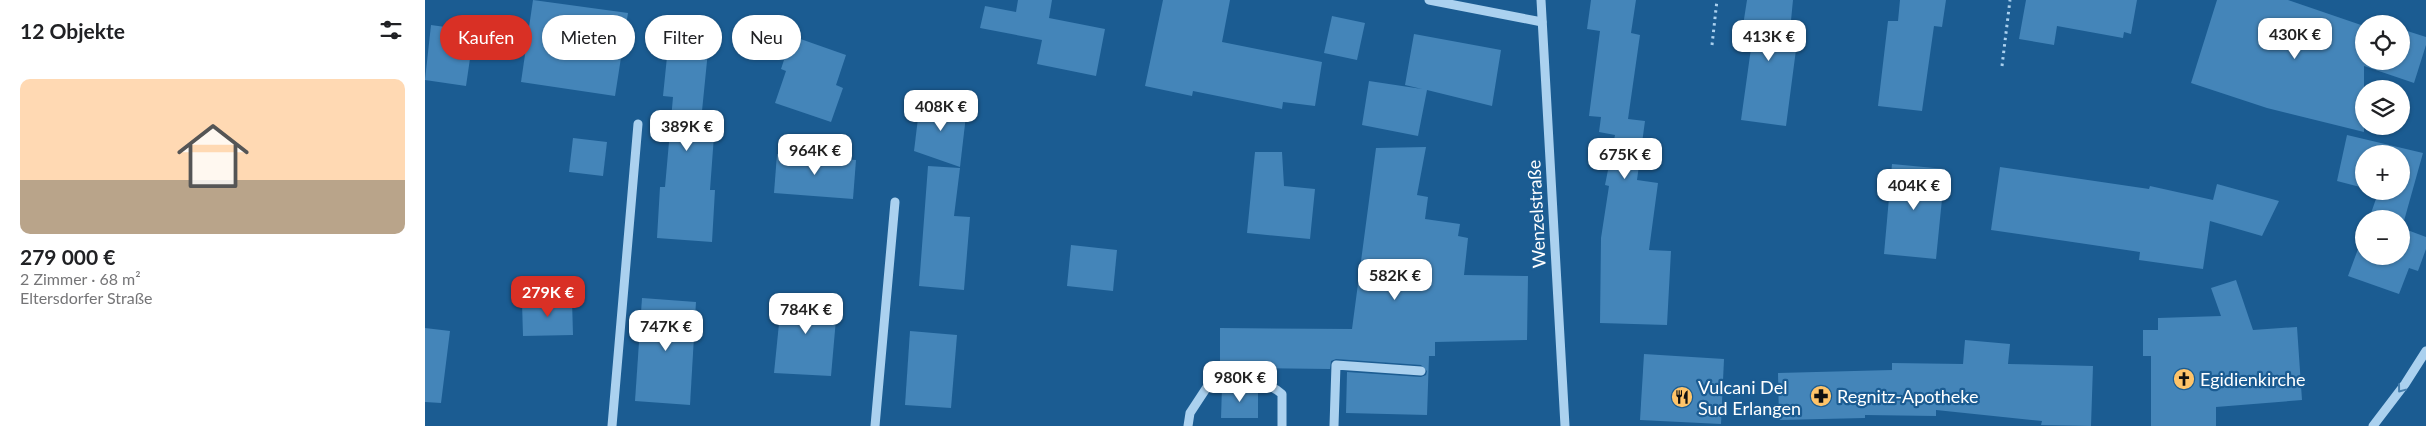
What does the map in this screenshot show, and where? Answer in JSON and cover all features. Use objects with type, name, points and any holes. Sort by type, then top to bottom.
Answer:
[{"type":"street","points":[[1432,0],[1542,22]]},
{"type":"street","name":"Wenzelstraße","points":[[1541,0],[1565,426]]},
{"type":"street","points":[[612,426],[638,124]]},
{"type":"street","points":[[875,426],[895,202]]},
{"type":"street","points":[[2373,426],[2405,384],[2426,351]]},
{"type":"street","points":[[1334,426],[1336,366],[1421,372]]},
{"type":"street","points":[[1188,426],[1190,413],[1211,381],[1247,381],[1272,385],[1282,394],[1282,426]]},
{"type":"path","points":[[1712,44],[1717,0]]},
{"type":"path","points":[[2002,66],[2010,0]]},
{"type":"building","points":[[533,0],[628,13],[628,15],[542,15],[542,60],[621,60],[615,96],[521,82],[524,60],[532,60],[531,15]]},
{"type":"building","points":[[1018,0],[1052,0],[1049,18],[1105,29],[1096,76],[1037,64],[1042,40],[980,28],[985,6],[1016,12]]},
{"type":"building","points":[[1163,0],[1230,0],[1222,42],[1322,62],[1315,106],[1283,102],[1282,109],[1193,91],[1192,96],[1145,86]]},
{"type":"building","points":[[1591,0],[1636,0],[1631,33],[1640,35],[1628,119],[1645,121],[1637,180],[1658,183],[1649,250],[1671,251],[1667,325],[1600,323],[1601,238],[1609,186],[1605,185],[1615,135],[1599,132],[1601,117],[1589,116],[1600,31],[1587,29]]},
{"type":"building","points":[[1747,0],[1793,0],[1789,41],[1797,42],[1786,126],[1741,120],[1753,34],[1742,32]]},
{"type":"building","points":[[1900,0],[1946,0],[1942,27],[1934,26],[1922,111],[1878,106],[1888,21],[1898,21]]},
{"type":"building","points":[[2026,0],[2137,0],[2131,34],[2124,32],[2123,38],[2057,26],[2054,45],[2019,39]]},
{"type":"building","points":[[2217,0],[2288,0],[2355,23],[2355,70],[2364,70],[2364,80],[2355,80],[2355,130],[2267,108],[2191,83]]},
{"type":"building","points":[[1332,16],[1365,23],[1357,60],[1324,53]]},
{"type":"building","points":[[431,25],[440,26],[440,60],[470,60],[466,86],[425,80]]},
{"type":"building","points":[[2410,32],[2426,37],[2426,45],[2414,83],[2410,80],[2376,70],[2410,70]]},
{"type":"building","points":[[1414,34],[1501,50],[1492,106],[1427,90],[1418,136],[1362,125],[1369,81],[1422,89],[1405,85]]},
{"type":"building","points":[[801,39],[846,55],[836,85],[843,88],[831,122],[775,103],[786,71],[781,69],[784,60],[801,60]]},
{"type":"building","points":[[667,60],[707,60],[701,121],[715,122],[710,190],[715,190],[712,242],[657,238],[660,187],[665,187],[673,97],[663,96]]},
{"type":"building","points":[[920,102],[967,107],[960,167],[914,151]]},
{"type":"building","points":[[2347,135],[2389,145],[2355,145],[2355,186],[2337,181]]},
{"type":"building","points":[[573,138],[607,142],[603,176],[569,172]]},
{"type":"building","points":[[1426,147],[1417,195],[1428,197],[1425,219],[1460,224],[1458,236],[1468,238],[1464,275],[1528,276],[1527,340],[1435,342],[1435,356],[1429,356],[1427,415],[1346,413],[1347,372],[1421,377],[1426,375],[1427,371],[1421,365],[1336,359],[1331,361],[1330,369],[1260,368],[1258,376],[1220,373],[1220,328],[1352,329],[1376,148]]},
{"type":"building","points":[[2410,150],[2423,153],[2410,199]]},
{"type":"building","points":[[1255,152],[1282,152],[1284,186],[1315,189],[1310,239],[1247,233]]},
{"type":"building","points":[[777,154],[856,160],[853,199],[774,193]]},
{"type":"building","points":[[1892,164],[1945,169],[1936,259],[1884,254]]},
{"type":"building","points":[[928,166],[960,168],[954,216],[970,217],[964,290],[919,286]]},
{"type":"building","points":[[2000,167],[2149,189],[2150,186],[2213,200],[2217,184],[2279,201],[2262,236],[2210,221],[2203,269],[2139,260],[2140,252],[1991,230]]},
{"type":"building","points":[[2376,200],[2410,200],[2407,210],[2372,210]]},
{"type":"building","points":[[2410,231],[2426,237],[2426,249],[2418,271],[2409,268],[2399,294],[2348,276],[2355,257],[2355,265],[2410,265]]},
{"type":"building","points":[[1071,245],[1117,250],[1113,291],[1067,286]]},
{"type":"building","points":[[2236,280],[2253,330],[2297,327],[2302,400],[2216,407],[2216,426],[2151,426],[2151,356],[2143,356],[2143,330],[2158,330],[2158,318],[2221,316],[2211,288]]},
{"type":"building","points":[[782,294],[838,296],[831,376],[774,373]]},
{"type":"building","points":[[642,298],[696,302],[690,405],[635,401]]},
{"type":"building","points":[[572,300],[573,335],[523,336],[522,302]]},
{"type":"building","points":[[425,328],[450,331],[441,403],[425,402]]},
{"type":"building","points":[[910,331],[957,335],[951,408],[905,405]]},
{"type":"building","points":[[1965,340],[2010,344],[2008,364],[2093,366],[2091,426],[2041,425],[2042,421],[1936,410],[1936,416],[1865,415],[1865,418],[1779,420],[1778,373],[1892,370],[1892,363],[1963,364]]},
{"type":"building","name":"Vulcani Del Sud Erlangen","points":[[1644,354],[1724,359],[1721,424],[1640,420]]},
{"type":"building","points":[[1222,387],[1258,389],[1258,418],[1221,418]]},
{"type":"place","name":"Egidienkirche","points":[[2184,379]]},
{"type":"place","name":"Regnitz-Apotheke","points":[[1821,396]]},
{"type":"place","name":"Vulcani Del Sud Erlangen","points":[[1682,397]]}]
